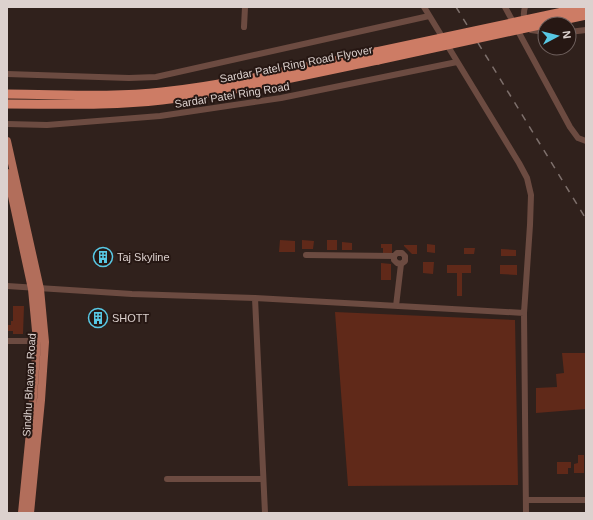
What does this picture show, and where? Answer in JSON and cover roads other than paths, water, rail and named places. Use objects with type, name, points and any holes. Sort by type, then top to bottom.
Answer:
[{"type":"highway","name":"Sardar Patel Ring Road Flyover","points":[[7,104],[115,99],[268,75],[586,7]]},
{"type":"highway","name":"Sardar Patel Ring Road Flyover","points":[[7,94],[162,100],[269,82],[586,15]]},
{"type":"main road","name":"Sindhu Bhavan Road","points":[[7,141],[36,289],[41,342],[41,400],[30,513]]},
{"type":"main road","name":"Sindhu Bhavan Road","points":[[7,173],[36,289]]},
{"type":"main road","name":"Sindhu Bhavan Road","points":[[22,513],[32,412],[41,342]]},
{"type":"street","points":[[244,27],[245,7]]},
{"type":"street","points":[[424,7],[527,178],[531,196],[524,313],[526,513]]},
{"type":"street","points":[[505,7],[570,127],[578,138],[586,141]]},
{"type":"street","points":[[525,7],[523,14],[526,23],[531,30],[537,31]]},
{"type":"street","points":[[7,74],[130,78],[156,77],[429,16]]},
{"type":"street","name":"Sardar Patel Ring Road","points":[[7,124],[46,125],[160,116],[281,98],[457,62]]},
{"type":"street","points":[[306,255],[394,256],[397,253],[402,253],[405,256],[405,261],[401,264],[396,306]]},
{"type":"street","points":[[7,286],[36,289],[255,298],[524,313]]},
{"type":"street","points":[[255,298],[264,513]]},
{"type":"street","points":[[7,341],[41,342]]},
{"type":"street","points":[[167,479],[263,479]]},
{"type":"street","points":[[526,500],[586,500]]},
{"type":"railway","points":[[456,7],[586,219]]},
{"type":"place","name":"Taj Skyline","points":[[103,257]]},
{"type":"place","name":"SHOTT","points":[[98,318]]}]
